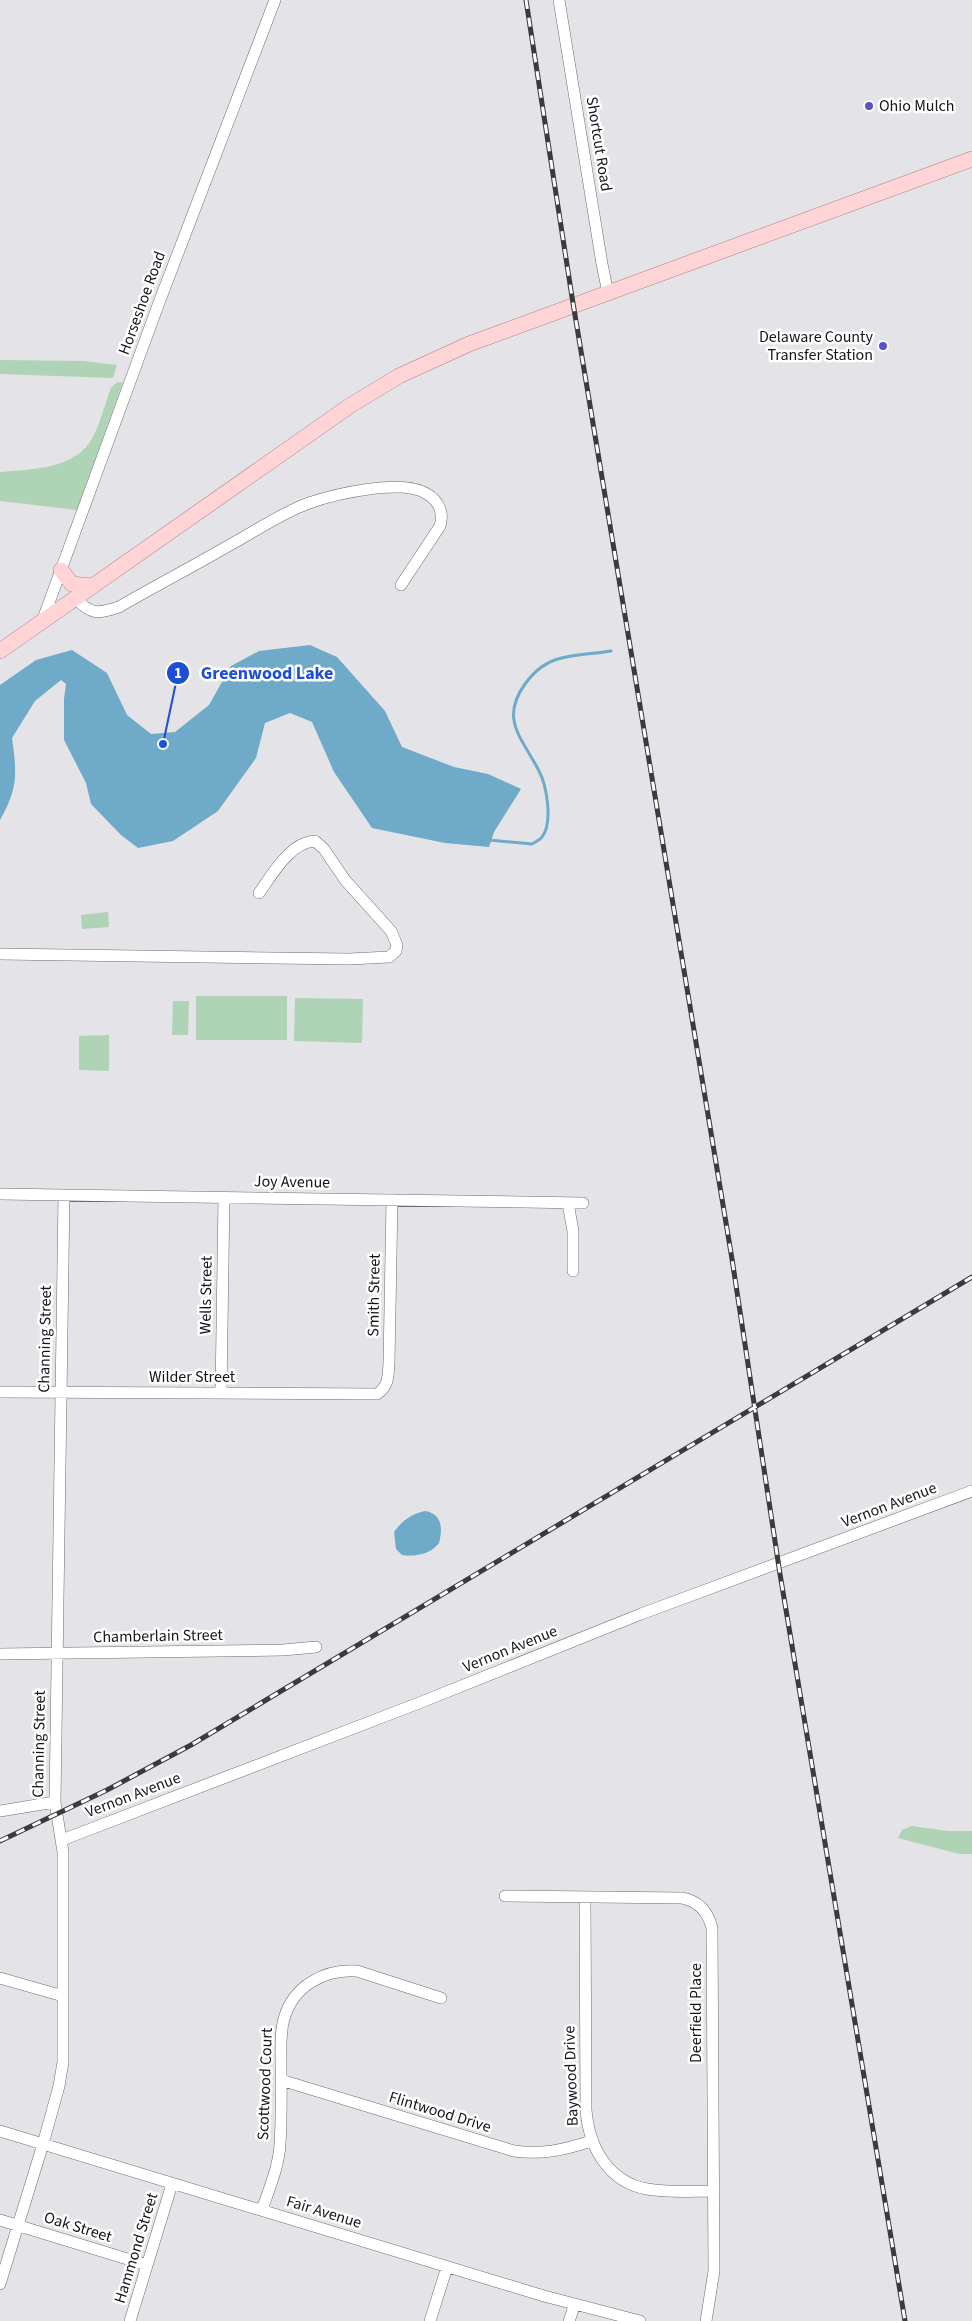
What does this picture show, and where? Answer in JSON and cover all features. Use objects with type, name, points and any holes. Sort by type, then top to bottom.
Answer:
[{"type":"main road","points":[[0,651],[43,619],[351,406],[399,376],[462,347],[972,159]]},
{"type":"main road","points":[[62,570],[72,584],[91,586]]},
{"type":"street","name":"Horseshoe Road","points":[[43,619],[160,300],[275,0]]},
{"type":"street","name":"Shortcut Road","points":[[559,0],[608,293]]},
{"type":"street","points":[[75,598],[84,608],[99,613],[119,607],[307,504],[355,492],[405,487],[422,491],[430,496],[441,509],[442,519],[440,526],[401,585]]},
{"type":"street","points":[[0,954],[350,959],[389,956],[396,951],[397,945],[391,931],[345,880],[324,849],[315,841],[300,844],[276,869],[259,893]]},
{"type":"street","name":"Joy Avenue","points":[[0,1194],[583,1203]]},
{"type":"street","name":"Channing Street","points":[[0,2284],[43,2144],[62,2071],[62,1840],[55,1802],[64,1195]]},
{"type":"street","name":"Wells Street","points":[[221,1393],[224,1198]]},
{"type":"street","name":"Smith Street","points":[[382,1390],[387,1382],[389,1363],[392,1200]]},
{"type":"street","points":[[568,1203],[573,1231],[573,1271]]},
{"type":"street","name":"Wilder Street","points":[[0,1392],[373,1395],[382,1390]]},
{"type":"street","name":"Vernon Avenue","points":[[62,1840],[419,1703],[658,1608],[972,1491]]},
{"type":"street","name":"Chamberlain Street","points":[[0,1654],[283,1650],[316,1647]]},
{"type":"street","points":[[0,1811],[55,1802]]},
{"type":"street","name":"Deerfield Place","points":[[505,1896],[687,1899],[702,1907],[710,1919],[712,1938],[714,2278],[706,2321]]},
{"type":"street","name":"Baywood Drive","points":[[585,1897],[586,2110],[591,2141],[598,2155],[611,2171],[636,2186],[659,2190],[714,2191]]},
{"type":"street","name":"Scottwood Court","points":[[262,2210],[280,2146],[283,2019],[295,1996],[315,1979],[334,1972],[357,1971],[441,1998]]},
{"type":"street","points":[[0,1978],[63,1996]]},
{"type":"street","name":"Flintwood Drive","points":[[281,2080],[529,2154],[550,2153],[591,2141]]},
{"type":"street","name":"Fair Avenue","points":[[0,2131],[447,2267],[640,2321]]},
{"type":"street","name":"Hammond Street","points":[[130,2321],[172,2184]]},
{"type":"street","name":"Oak Street","points":[[0,2220],[147,2265]]},
{"type":"street","points":[[430,2321],[447,2267]]},
{"type":"street","points":[[569,2321],[574,2304]]},
{"type":"green space","points":[[0,360],[84,361],[117,365],[113,378],[0,374]]},
{"type":"green space","points":[[123,382],[77,510],[0,501],[0,472],[37,469],[61,463],[82,451],[90,442],[96,430],[111,388],[116,383]]},
{"type":"green space","points":[[108,912],[109,927],[82,929],[81,915]]},
{"type":"green space","points":[[196,996],[287,996],[287,1040],[196,1040]]},
{"type":"green space","points":[[295,998],[363,999],[362,1043],[294,1041]]},
{"type":"green space","points":[[173,1001],[189,1001],[188,1035],[172,1035]]},
{"type":"green space","points":[[109,1035],[109,1071],[79,1070],[79,1036]]},
{"type":"green space","points":[[912,1826],[948,1831],[972,1831],[972,1854],[959,1854],[898,1838],[902,1830]]},
{"type":"water","points":[[310,645],[337,657],[385,711],[402,747],[454,767],[488,774],[521,789],[494,832],[489,847],[445,843],[372,828],[334,772],[312,722],[290,713],[265,723],[256,758],[218,811],[173,841],[138,848],[121,835],[91,804],[86,783],[64,740],[66,684],[61,680],[35,701],[12,738],[15,780],[10,799],[0,820],[0,685],[36,660],[72,650],[107,673],[127,715],[151,734],[175,732],[209,705],[231,666],[259,651]]},
{"type":"water","points":[[425,1511],[435,1515],[440,1522],[439,1543],[432,1550],[422,1554],[402,1555],[396,1549],[394,1532],[407,1518]]},
{"type":"waterway","points":[[489,840],[532,844],[542,837],[547,823],[548,804],[542,778],[516,729],[514,719],[517,697],[525,684],[539,669],[553,661],[564,657],[611,651]]},
{"type":"railway","points":[[526,0],[572,297],[732,1259],[780,1574],[905,2321]]},
{"type":"railway","points":[[0,1841],[107,1790],[191,1745],[972,1277]]},
{"type":"place","name":"Ohio Mulch","points":[[869,106]]},
{"type":"place","name":"Delaware County Transfer Station","points":[[883,346]]},
{"type":"place","name":"Greenwood Lake","points":[[163,744]]}]
